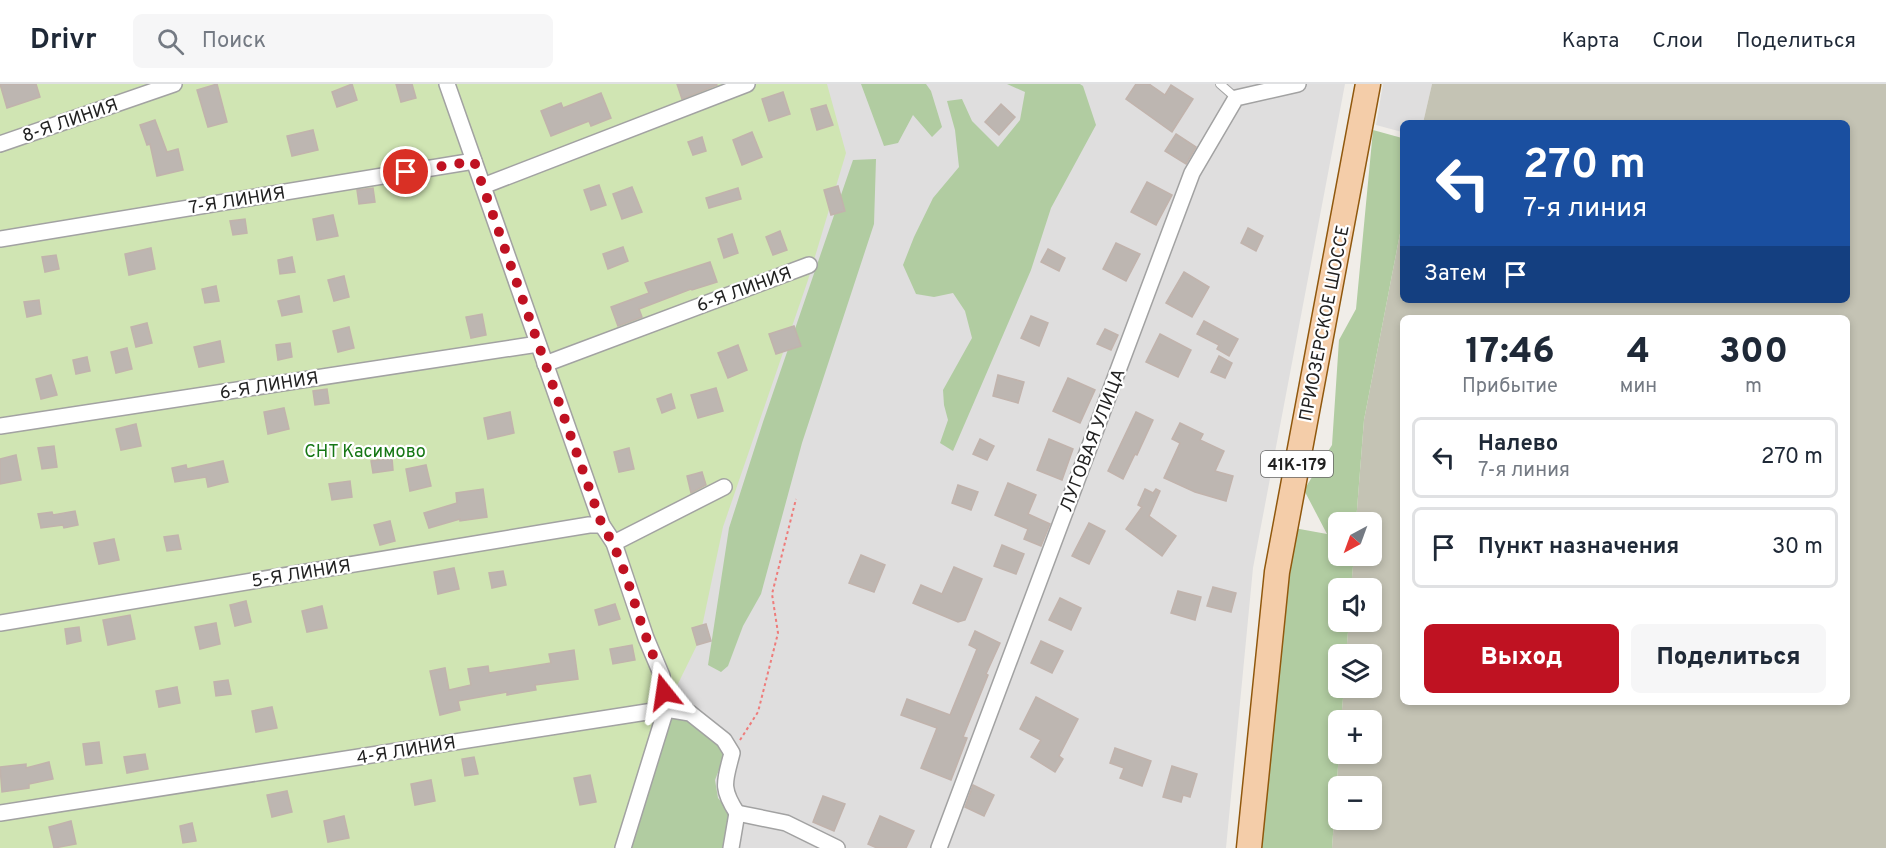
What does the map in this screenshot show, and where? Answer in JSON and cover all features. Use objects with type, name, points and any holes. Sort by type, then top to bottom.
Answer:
[{"type":"main road","name":"ПРИОЗЕРСКОЕ ШОССЕ","points":[[1249,848],[1277,572],[1368,84]]},
{"type":"street","name":"8-Я ЛИНИЯ","points":[[0,144],[174,84]]},
{"type":"street","points":[[447,84],[602,525],[614,543],[646,638],[662,676],[666,709],[623,848]]},
{"type":"street","points":[[483,186],[747,84]]},
{"type":"street","points":[[1236,98],[1298,84]]},
{"type":"street","name":"ЛУГОВАЯ УЛИЦА","points":[[939,848],[1192,173],[1236,98]]},
{"type":"street","name":"7-Я ЛИНИЯ","points":[[0,239],[474,161]]},
{"type":"street","name":"6-Я ЛИНИЯ","points":[[545,364],[809,265]]},
{"type":"street","name":"6-Я ЛИНИЯ","points":[[0,426],[538,344]]},
{"type":"street","points":[[614,543],[724,487]]},
{"type":"street","name":"5-Я ЛИНИЯ","points":[[0,623],[589,525],[602,525]]},
{"type":"street","name":"4-Я ЛИНИЯ","points":[[0,813],[666,709],[690,713],[724,740],[732,753]]},
{"type":"street","points":[[732,753],[724,783],[726,797],[737,813],[786,823],[837,848]]},
{"type":"street","points":[[731,848],[737,813]]},
{"type":"lane","points":[[1220,84],[1236,98]]},
{"type":"path","points":[[732,753],[758,712],[778,633],[772,594],[796,499]]},
{"type":"shaded area","points":[[0,84],[1345,84],[1253,568],[1226,848],[0,848]]},
{"type":"shaded area","points":[[1383,84],[1432,84],[1424,120],[1400,120],[1400,131],[1376,125]]},
{"type":"shaded area","points":[[1432,84],[1886,84],[1886,848],[1332,848],[1333,830],[1382,830],[1382,776],[1337,776],[1338,764],[1382,764],[1382,710],[1342,710],[1343,698],[1382,698],[1382,644],[1347,644],[1348,632],[1382,632],[1382,578],[1352,578],[1353,566],[1382,566],[1382,512],[1357,512],[1364,420],[1400,233],[1400,303],[1850,303],[1850,120],[1424,120]]},
{"type":"green space","name":"СНТ Касимово","points":[[0,84],[827,84],[846,153],[808,280],[723,527],[699,641],[670,700],[629,848],[0,848]]},
{"type":"green space","points":[[861,84],[926,84],[931,91],[942,127],[932,137],[913,115],[898,143],[884,146]]},
{"type":"green space","points":[[1007,84],[1080,84],[1083,86],[1096,125],[1051,208],[1031,270],[953,451],[940,443],[948,420],[943,390],[972,338],[965,311],[953,293],[934,297],[916,294],[903,265],[933,198],[959,167],[955,130],[947,101],[962,99],[972,121],[998,147],[1020,120],[1025,92]]},
{"type":"green space","points":[[1373,130],[1400,137],[1400,233],[1364,420],[1357,512],[1328,512],[1328,566],[1353,566],[1352,578],[1328,578],[1328,632],[1348,632],[1347,644],[1328,644],[1328,698],[1343,698],[1342,710],[1328,710],[1328,764],[1338,764],[1337,776],[1328,776],[1328,830],[1333,830],[1332,848],[1259,848],[1294,528],[1327,534],[1304,490],[1332,445],[1339,340],[1356,309]]},
{"type":"green space","points":[[876,159],[874,224],[802,443],[761,594],[743,626],[728,666],[721,672],[708,665],[729,528],[853,160]]},
{"type":"green space","points":[[672,713],[688,719],[710,733],[725,754],[715,780],[718,798],[727,809],[731,821],[722,848],[629,848]]},
{"type":"building","points":[[0,84],[36,84],[40,97],[7,108]]},
{"type":"building","points":[[217,84],[227,122],[208,127],[197,90]]},
{"type":"building","points":[[352,84],[357,100],[337,107],[332,92]]},
{"type":"building","points":[[396,84],[412,84],[416,98],[401,102]]},
{"type":"building","points":[[677,84],[716,84],[717,85],[682,99]]},
{"type":"building","points":[[1136,84],[1149,84],[1165,95],[1171,85],[1193,99],[1172,132],[1126,99]]},
{"type":"building","points":[[783,92],[790,114],[769,121],[762,99]]},
{"type":"building","points":[[601,93],[611,118],[591,126],[589,121],[551,136],[541,111],[561,103],[563,108]]},
{"type":"building","points":[[1001,104],[1015,117],[999,135],[985,122]]},
{"type":"building","points":[[826,105],[833,125],[817,130],[811,109]]},
{"type":"building","points":[[155,120],[167,152],[178,149],[183,170],[157,176],[150,144],[147,145],[140,125]]},
{"type":"building","points":[[313,130],[318,150],[292,156],[287,136]]},
{"type":"building","points":[[752,132],[762,157],[742,165],[733,140]]},
{"type":"building","points":[[1176,134],[1196,147],[1186,164],[1165,151]]},
{"type":"building","points":[[702,137],[706,151],[693,155],[688,142]]},
{"type":"building","points":[[1147,182],[1172,195],[1156,225],[1131,212]]},
{"type":"building","points":[[599,185],[606,205],[591,210],[584,190]]},
{"type":"building","points":[[838,186],[845,211],[831,215],[824,190]]},
{"type":"building","points":[[632,187],[642,212],[622,219],[613,194]]},
{"type":"building","points":[[373,188],[375,202],[359,204],[357,190]]},
{"type":"building","points":[[738,188],[741,199],[709,208],[706,198]]},
{"type":"building","points":[[333,215],[338,236],[317,240],[313,219]]},
{"type":"building","points":[[245,219],[247,233],[233,235],[230,221]]},
{"type":"building","points":[[1248,228],[1263,236],[1256,251],[1241,243]]},
{"type":"building","points":[[780,231],[787,250],[773,255],[766,237]]},
{"type":"building","points":[[732,234],[738,253],[724,258],[718,239]]},
{"type":"building","points":[[1116,243],[1140,254],[1126,281],[1103,269]]},
{"type":"building","points":[[623,247],[628,261],[608,269],[603,254]]},
{"type":"building","points":[[151,248],[155,269],[129,275],[125,254]]},
{"type":"building","points":[[1048,249],[1065,258],[1059,271],[1041,262]]},
{"type":"building","points":[[56,255],[59,269],[45,272],[42,257]]},
{"type":"building","points":[[292,257],[295,272],[280,274],[278,260]]},
{"type":"building","points":[[710,262],[717,282],[691,289],[639,309],[642,317],[618,326],[611,307],[649,293],[645,283]]},
{"type":"building","points":[[1184,272],[1209,287],[1192,317],[1166,303]]},
{"type":"building","points":[[344,276],[349,297],[334,301],[328,280]]},
{"type":"building","points":[[216,286],[219,301],[205,303],[202,289]]},
{"type":"building","points":[[299,296],[302,312],[282,316],[278,301]]},
{"type":"building","points":[[39,300],[41,314],[27,317],[24,302]]},
{"type":"building","points":[[482,314],[486,335],[471,338],[466,317]]},
{"type":"building","points":[[1031,316],[1048,323],[1039,346],[1021,338]]},
{"type":"building","points":[[1204,321],[1238,339],[1229,356],[1217,349],[1219,345],[1197,334]]},
{"type":"building","points":[[147,323],[152,343],[136,347],[131,327]]},
{"type":"building","points":[[794,326],[801,346],[776,354],[769,334]]},
{"type":"building","points":[[349,327],[354,348],[338,352],[333,331]]},
{"type":"building","points":[[1105,329],[1118,335],[1111,350],[1097,344]]},
{"type":"building","points":[[1160,334],[1191,350],[1178,377],[1146,362]]},
{"type":"building","points":[[220,341],[224,362],[199,367],[194,347]]},
{"type":"building","points":[[290,343],[292,357],[278,360],[276,345]]},
{"type":"building","points":[[738,345],[747,370],[728,378],[718,353]]},
{"type":"building","points":[[127,348],[132,369],[116,373],[111,352]]},
{"type":"building","points":[[1219,356],[1232,363],[1225,378],[1211,372]]},
{"type":"building","points":[[87,357],[90,371],[76,374],[73,360]]},
{"type":"building","points":[[51,375],[57,395],[41,399],[36,379]]},
{"type":"building","points":[[998,375],[1024,382],[1018,403],[993,396]]},
{"type":"building","points":[[1068,378],[1095,390],[1080,423],[1053,411]]},
{"type":"building","points":[[716,388],[723,411],[698,418],[691,395]]},
{"type":"building","points":[[327,389],[329,403],[315,405],[313,391]]},
{"type":"building","points":[[671,394],[675,408],[662,413],[657,399]]},
{"type":"building","points":[[284,408],[289,429],[268,434],[264,412]]},
{"type":"building","points":[[510,412],[514,433],[488,439],[484,418]]},
{"type":"building","points":[[1136,412],[1153,420],[1123,479],[1108,471]]},
{"type":"building","points":[[1180,423],[1203,434],[1200,440],[1224,451],[1215,471],[1233,476],[1226,501],[1195,492],[1164,478],[1180,443],[1172,439]]},
{"type":"building","points":[[136,424],[141,446],[121,450],[116,429]]},
{"type":"building","points":[[980,439],[994,446],[987,460],[973,454]]},
{"type":"building","points":[[1049,439],[1073,449],[1062,480],[1037,470]]},
{"type":"building","points":[[54,446],[57,467],[42,469],[38,448]]},
{"type":"building","points":[[629,448],[634,469],[619,472],[614,452]]},
{"type":"building","points":[[16,455],[21,480],[0,484],[0,459]]},
{"type":"building","points":[[392,458],[393,470],[373,473],[371,461]]},
{"type":"building","points":[[223,461],[228,482],[208,487],[206,477],[175,482],[172,468],[186,465],[187,469]]},
{"type":"building","points":[[426,465],[431,486],[410,491],[406,469]]},
{"type":"building","points":[[702,472],[706,485],[691,493],[687,476]]},
{"type":"building","points":[[350,481],[352,497],[332,500],[329,484]]},
{"type":"building","points":[[1008,483],[1036,495],[1028,514],[1050,524],[1041,546],[1024,539],[1028,529],[995,515]]},
{"type":"building","points":[[958,485],[978,492],[971,510],[952,503]]},
{"type":"building","points":[[483,489],[487,517],[460,521],[460,519],[429,528],[424,513],[457,503],[456,493]]},
{"type":"building","points":[[1145,489],[1153,493],[1156,489],[1160,491],[1149,516],[1176,536],[1162,556],[1126,529],[1142,507],[1138,505]]},
{"type":"building","points":[[75,511],[78,525],[64,528],[63,525],[41,528],[38,514],[52,512],[53,515]]},
{"type":"building","points":[[390,521],[395,541],[380,545],[374,525]]},
{"type":"building","points":[[1089,523],[1105,531],[1089,564],[1072,556]]},
{"type":"building","points":[[178,535],[181,549],[167,551],[164,537]]},
{"type":"building","points":[[114,539],[119,560],[99,564],[94,543]]},
{"type":"building","points":[[1002,545],[1024,554],[1016,574],[994,566]]},
{"type":"building","points":[[861,555],[885,565],[874,592],[849,583]]},
{"type":"building","points":[[954,567],[982,579],[965,620],[958,622],[913,603],[921,585],[942,594]]},
{"type":"building","points":[[454,568],[459,589],[438,594],[434,572]]},
{"type":"building","points":[[503,571],[506,585],[492,588],[489,573]]},
{"type":"building","points":[[1213,587],[1236,593],[1231,612],[1207,606]]},
{"type":"building","points":[[1178,591],[1201,597],[1195,620],[1171,613]]},
{"type":"building","points":[[1060,598],[1081,608],[1071,630],[1049,620]]},
{"type":"building","points":[[246,601],[251,622],[235,626],[230,605]]},
{"type":"building","points":[[615,604],[620,619],[599,625],[595,610]]},
{"type":"building","points":[[322,606],[327,628],[307,632],[302,611]]},
{"type":"building","points":[[130,615],[135,639],[108,645],[103,620]]},
{"type":"building","points":[[216,623],[220,644],[200,649],[195,627]]},
{"type":"building","points":[[706,624],[711,641],[697,645],[692,628]]},
{"type":"building","points":[[79,627],[81,641],[67,644],[65,629]]},
{"type":"building","points":[[975,631],[1000,643],[963,737],[967,738],[951,780],[921,768],[937,728],[901,715],[907,699],[950,715],[977,649],[969,645]]},
{"type":"building","points":[[1041,641],[1063,651],[1052,673],[1031,663]]},
{"type":"building","points":[[632,645],[635,660],[613,664],[610,649]]},
{"type":"building","points":[[574,650],[578,679],[535,685],[536,690],[507,695],[507,692],[458,701],[460,710],[440,715],[430,671],[445,668],[449,690],[471,685],[468,669],[488,666],[489,673],[551,663],[549,654]]},
{"type":"building","points":[[228,680],[231,694],[216,696],[214,682]]},
{"type":"building","points":[[177,687],[180,703],[159,707],[156,691]]},
{"type":"building","points":[[1036,697],[1078,719],[1059,756],[1063,759],[1055,772],[1031,757],[1041,740],[1020,729]]},
{"type":"building","points":[[272,707],[277,728],[256,732],[252,711]]},
{"type":"building","points":[[99,742],[102,763],[86,765],[83,744]]},
{"type":"building","points":[[1115,748],[1151,761],[1142,786],[1120,778],[1124,768],[1110,763]]},
{"type":"building","points":[[145,754],[148,769],[127,773],[124,757]]},
{"type":"building","points":[[474,757],[478,774],[465,776],[462,759]]},
{"type":"building","points":[[49,762],[53,779],[29,784],[29,788],[2,792],[0,767],[26,764],[26,768]]},
{"type":"building","points":[[1172,766],[1197,774],[1190,797],[1183,795],[1181,802],[1163,797]]},
{"type":"building","points":[[590,775],[596,802],[580,805],[574,778]]},
{"type":"building","points":[[431,780],[435,801],[415,805],[411,784]]},
{"type":"building","points":[[973,785],[994,795],[984,816],[965,807]]},
{"type":"building","points":[[287,791],[292,812],[272,817],[267,795]]},
{"type":"building","points":[[823,796],[845,804],[834,831],[813,822]]},
{"type":"building","points":[[344,816],[349,838],[328,842],[324,821]]},
{"type":"building","points":[[880,816],[914,831],[906,848],[877,848],[868,844]]},
{"type":"building","points":[[71,821],[76,844],[54,848],[49,827]]},
{"type":"building","points":[[192,823],[196,841],[183,843],[180,826]]},
{"type":"route","points":[[406,172],[474,161],[602,525],[614,543],[646,638],[662,676],[664,692]]}]
